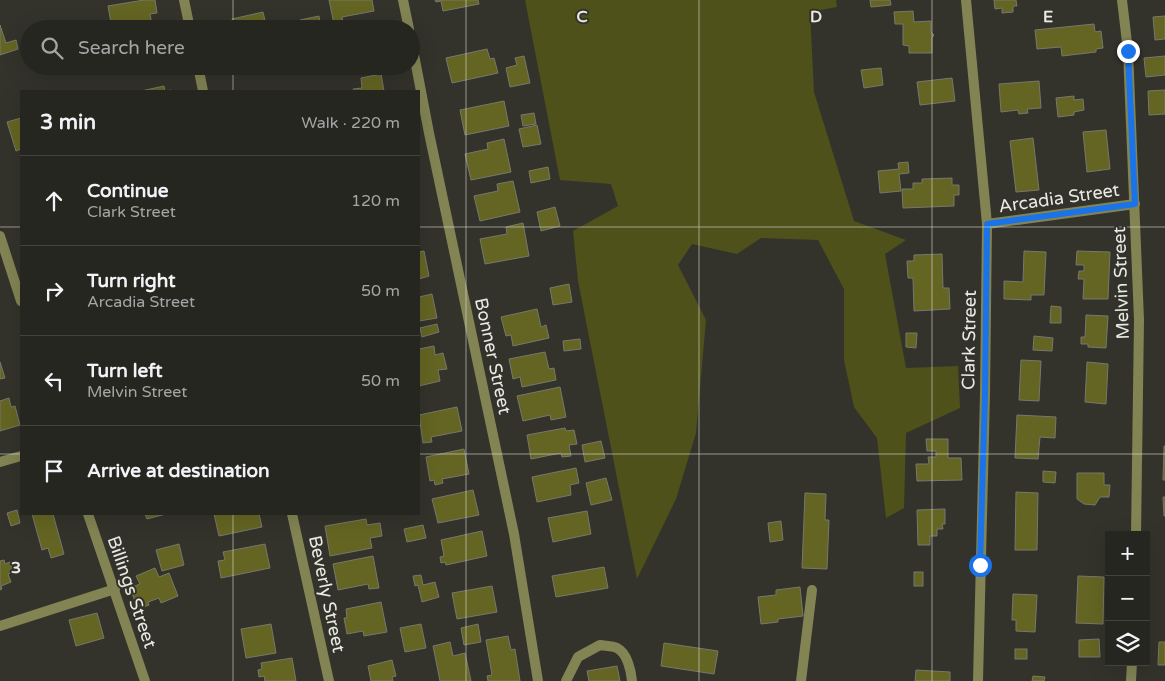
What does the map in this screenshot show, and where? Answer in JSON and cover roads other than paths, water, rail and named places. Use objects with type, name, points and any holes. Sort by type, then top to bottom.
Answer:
[{"type":"street","points":[[184,0],[188,20]]},
{"type":"street","points":[[403,0],[407,20]]},
{"type":"street","name":"Clark Street","points":[[966,0],[987,224],[978,681]]},
{"type":"street","name":"Melvin Street","points":[[1122,0],[1128,51],[1139,320],[1136,531]]},
{"type":"street","points":[[200,75],[203,90]]},
{"type":"street","name":"Bonner Street","points":[[418,75],[514,534],[538,681]]},
{"type":"street","name":"Arcadia Street","points":[[987,224],[1135,204]]},
{"type":"street","points":[[0,236],[20,298]]},
{"type":"street","points":[[0,462],[20,456]]},
{"type":"street","name":"Billings Street","points":[[88,515],[145,681]]},
{"type":"street","name":"Beverly Street","points":[[292,515],[330,681]]},
{"type":"street","points":[[0,626],[115,589]]},
{"type":"street","points":[[801,681],[812,590]]},
{"type":"street","points":[[566,681],[578,657],[600,645],[618,649],[626,659],[631,671],[632,681]]},
{"type":"street","points":[[1132,666],[1132,681]]}]
